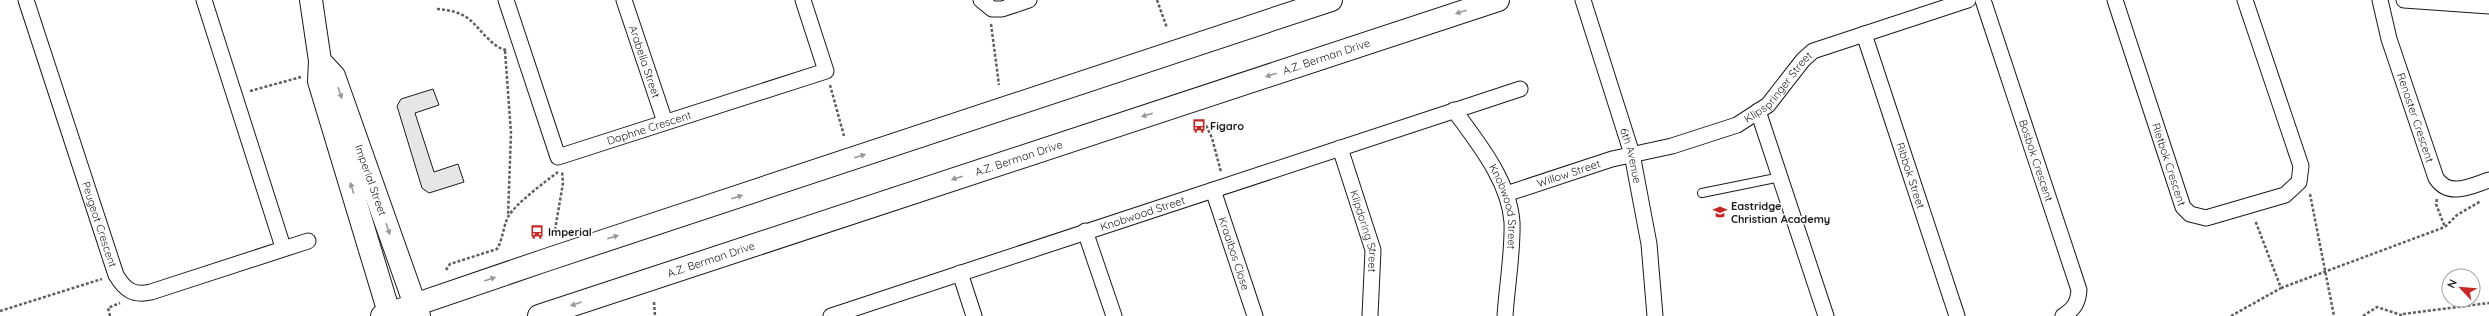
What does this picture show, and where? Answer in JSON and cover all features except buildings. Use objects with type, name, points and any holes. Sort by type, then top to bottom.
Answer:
[{"type":"main road","name":"Imperial Street","points":[[310,0],[313,68],[319,81],[387,315]]},
{"type":"main road","points":[[387,315],[417,310],[1331,0]]},
{"type":"main road","name":"A.Z. Berman Drive","points":[[539,316],[1498,0]]},
{"type":"main road","name":"Imperial Street","points":[[313,68],[334,76],[417,310]]},
{"type":"street","name":"Peugeot Crescent","points":[[26,0],[116,275],[127,290],[134,294],[142,294],[308,241]]},
{"type":"street","points":[[204,0],[283,248]]},
{"type":"street","name":"Daphne Crescent","points":[[506,0],[558,157],[826,71]]},
{"type":"street","name":"Arabella Street","points":[[624,0],[665,122]]},
{"type":"street","points":[[803,0],[826,71]]},
{"type":"street","points":[[987,5],[1002,9],[1029,0]]},
{"type":"street","name":"6th Avenue","points":[[1583,0],[1632,154],[1649,244],[1655,316]]},
{"type":"street","name":"Klipspringer Street","points":[[1632,154],[1672,146],[1737,125],[1768,104],[1803,60],[1813,52],[1968,0]]},
{"type":"street","name":"Bosbok Crescent","points":[[1983,0],[2079,290],[2078,302],[2072,310],[2063,316]]},
{"type":"street","name":"Rietbok Crescent","points":[[2115,0],[2183,207],[2190,214],[2206,218],[2285,195],[2299,182]]},
{"type":"street","points":[[2245,0],[2301,166],[2299,182]]},
{"type":"street","name":"Renoster Crescent","points":[[2380,0],[2389,38],[2436,178],[2440,184]]},
{"type":"street","points":[[2404,0],[2489,6]]},
{"type":"street","name":"Ribbok Street","points":[[1864,34],[1957,316]]},
{"type":"street","name":"Knobwood Street","points":[[832,316],[1084,231],[1520,89]]},
{"type":"street","name":"Knobwood Street","points":[[1454,110],[1486,155],[1506,194],[1512,222],[1505,316]]},
{"type":"street","points":[[1758,111],[1826,316]]},
{"type":"street","name":"Klipdoring Street","points":[[1340,148],[1373,250],[1370,316]]},
{"type":"street","name":"Willow Street","points":[[1506,194],[1612,159],[1632,154]]},
{"type":"street","points":[[2440,184],[2447,189],[2461,190],[2489,180]]},
{"type":"street","name":"Kraaibos Close","points":[[1219,188],[1255,316]]},
{"type":"street","points":[[1084,231],[1114,316]]},
{"type":"street","points":[[960,272],[974,316]]},
{"type":"lane","points":[[1702,193],[1781,178]]},
{"type":"path","points":[[1157,0],[1167,28]]},
{"type":"path","points":[[987,5],[999,85]]},
{"type":"path","points":[[437,9],[452,10],[469,19],[491,41],[505,50],[521,46]]},
{"type":"path","points":[[446,270],[450,264],[497,249],[502,240],[508,216],[511,133],[505,50]]},
{"type":"path","points":[[243,94],[313,68]]},
{"type":"path","points":[[826,71],[844,136]]},
{"type":"path","points":[[1204,121],[1212,138],[1219,188]]},
{"type":"path","points":[[508,216],[536,189],[562,169],[563,183],[555,230]]},
{"type":"path","points":[[2299,182],[2310,192],[2318,240],[2327,271],[2334,316]]},
{"type":"path","points":[[2440,184],[2436,204],[2445,227]]},
{"type":"path","points":[[2232,316],[2281,288],[2445,227],[2457,216],[2482,200]]},
{"type":"path","points":[[2250,205],[2281,288]]},
{"type":"path","points":[[0,311],[116,275]]},
{"type":"path","points":[[654,302],[654,316]]},
{"type":"path","points":[[110,316],[108,308],[122,303]]},
{"type":"path","points":[[2364,316],[2377,307],[2403,315],[2489,303]]},
{"type":"place","name":"Figaro","points":[[1199,126]]},
{"type":"place","name":"Eastridge Christian Academy","points":[[1720,212]]},
{"type":"place","name":"Imperial","points":[[537,232]]}]
